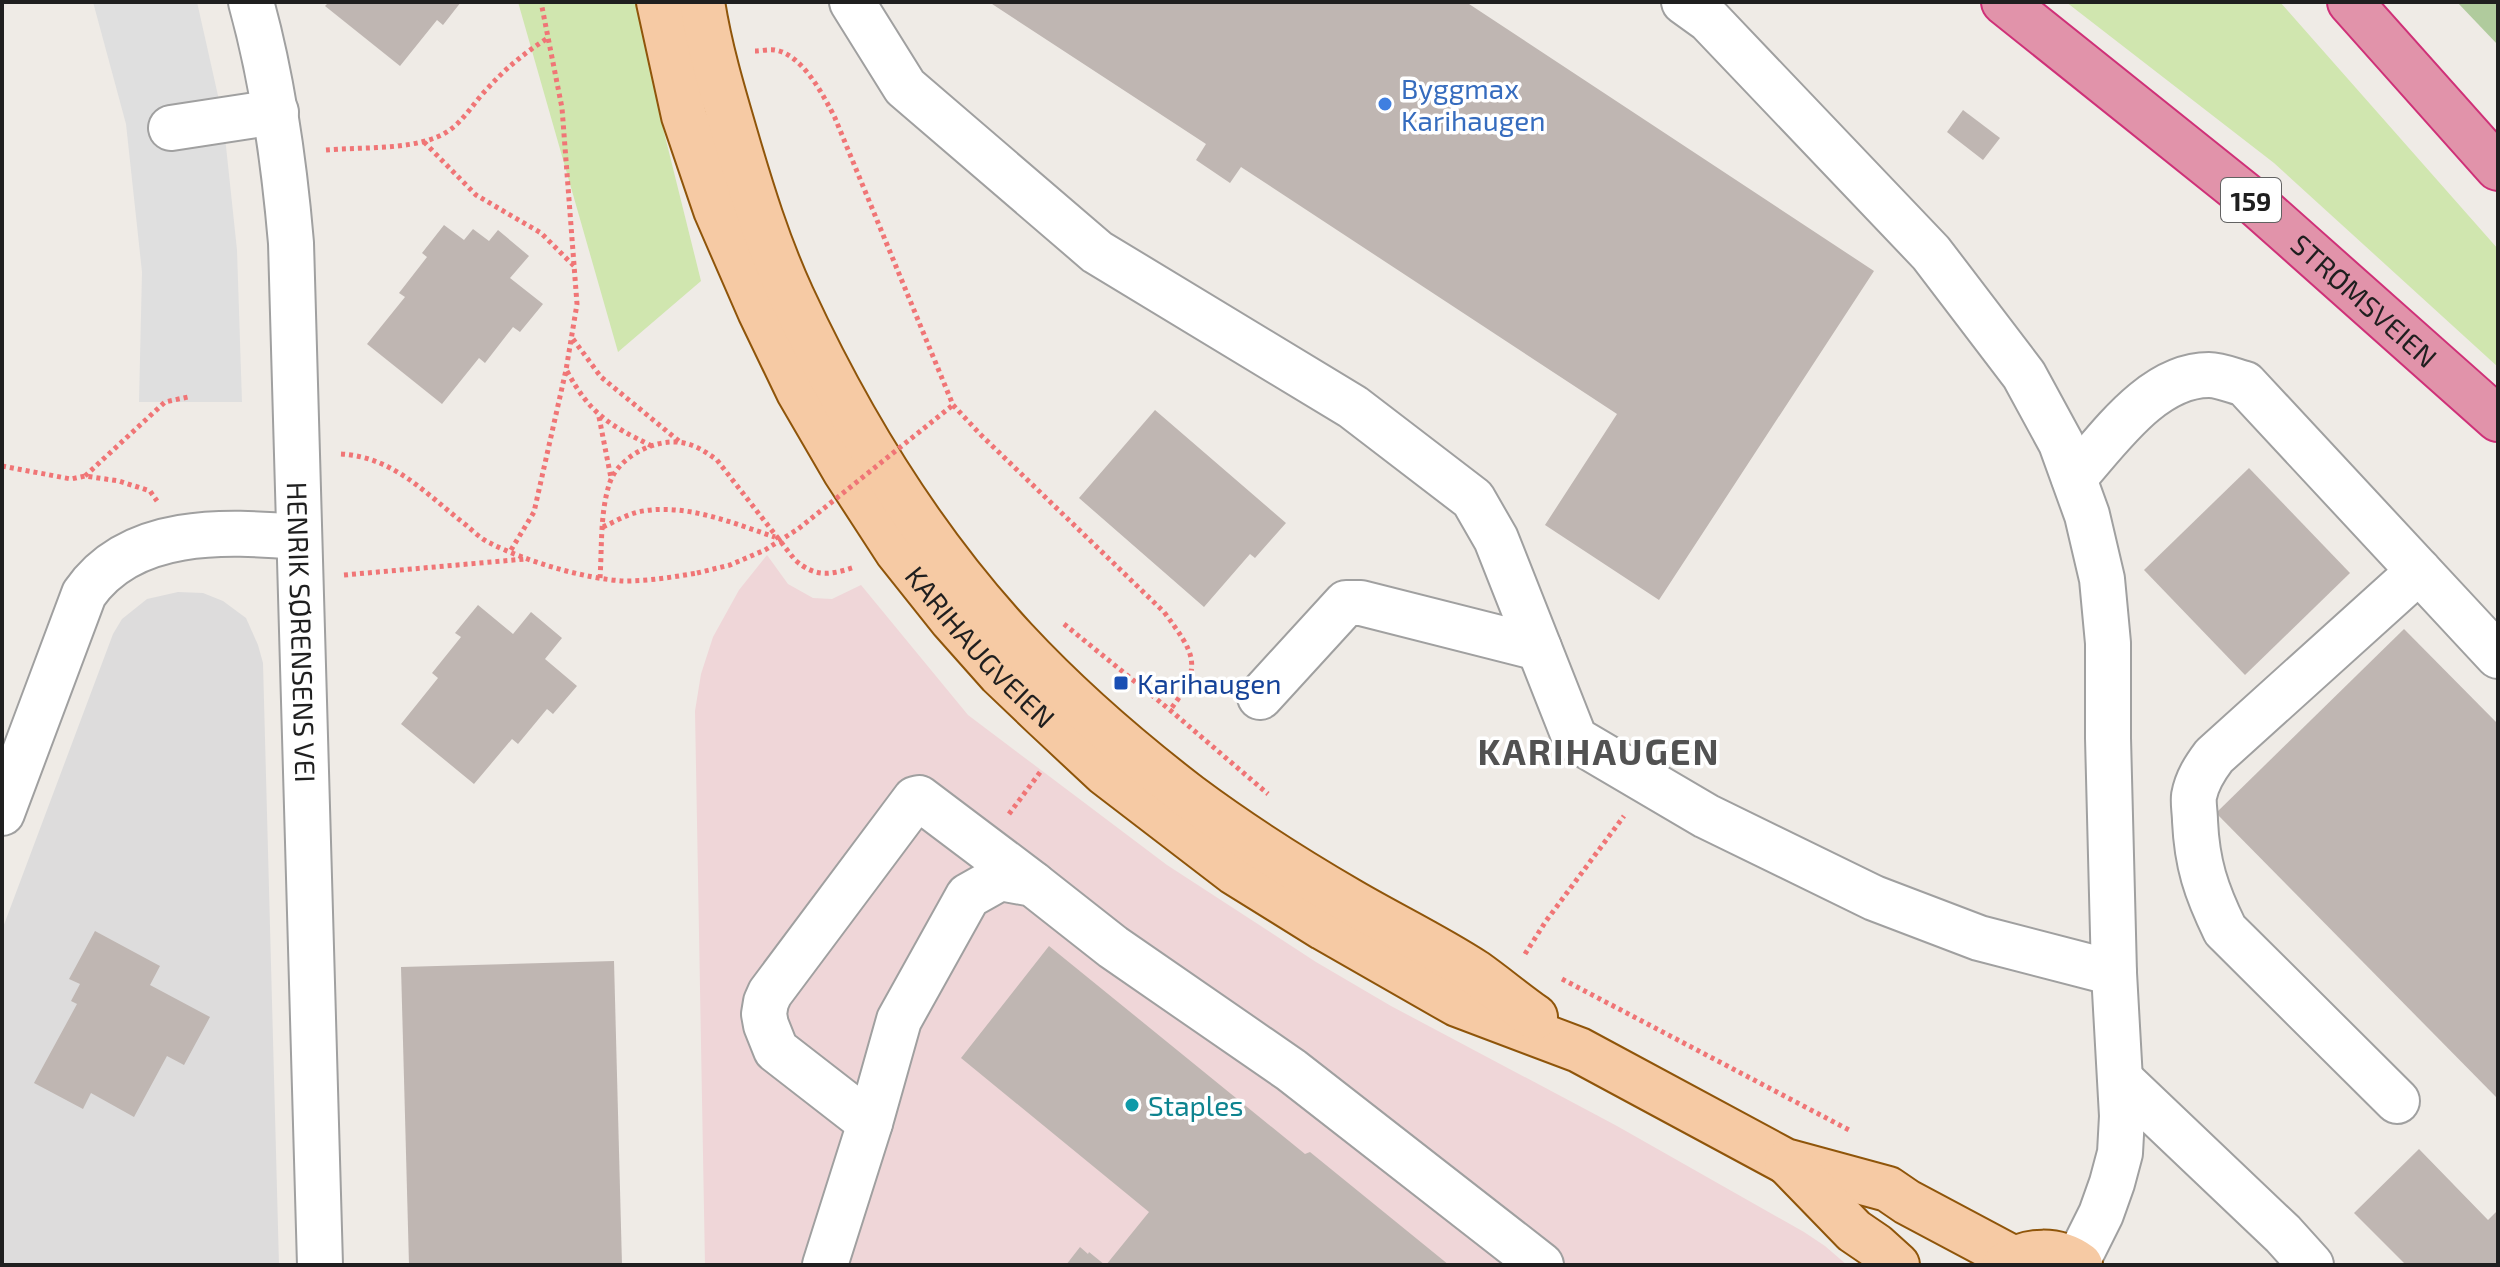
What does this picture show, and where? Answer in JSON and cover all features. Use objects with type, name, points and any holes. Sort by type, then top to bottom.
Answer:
[{"type":"highway","name":"STRØMSVEIEN","points":[[2004,2],[2255,203],[2498,419]]},
{"type":"highway","points":[[2350,2],[2498,168]]},
{"type":"main road","name":"KARIHAUGVEIEN","points":[[659,2],[684,116],[716,210],[799,392],[897,551],[952,620],[1011,685],[1105,773],[1234,872],[1457,1004],[1579,1050],[1785,1161],[1888,1189],[2009,1262],[2029,1253],[2046,1252],[2062,1255],[2079,1264]]},
{"type":"main road","name":"KARIHAUGVEIEN","points":[[702,2],[726,105],[755,203],[791,295],[830,374],[927,531],[1015,641],[1137,755],[1191,797],[1346,899],[1473,971],[1579,1050]]},
{"type":"main road","name":"KARIHAUGVEIEN","points":[[1785,1161],[1854,1231],[1897,1265]]},
{"type":"street","name":"HENRIK SØRENSENS VEI","points":[[251,2],[263,46],[279,133],[291,243],[320,1265]]},
{"type":"street","points":[[852,2],[905,87],[1097,252],[1353,407],[1473,499],[1496,539],[1575,739],[1706,816],[1874,898],[1979,938],[2114,973]]},
{"type":"street","points":[[1684,2],[1709,20],[1931,253],[2024,375],[2061,443],[2087,515],[2102,579],[2108,643],[2114,973],[2122,1116],[2120,1153],[2101,1214],[2079,1264]]},
{"type":"street","points":[[171,128],[279,133]]},
{"type":"street","points":[[2074,478],[2144,401],[2177,381],[2211,374],[2245,384],[2498,656]]},
{"type":"street","points":[[2,813],[84,594],[100,574],[129,554],[153,543],[178,539],[261,534],[299,558]]},
{"type":"street","points":[[2397,1101],[2225,930],[2202,877],[2197,854],[2194,797],[2203,771],[2214,756],[2419,571]]},
{"type":"street","points":[[1260,697],[1346,603],[1361,603],[1539,648]]},
{"type":"street","points":[[870,1123],[776,1050],[764,1014],[770,993],[915,799],[919,798],[1113,947],[1291,1070],[1541,1265]]},
{"type":"street","points":[[825,1265],[899,1020],[968,896],[1000,878],[1033,884]]},
{"type":"street","points":[[2121,1080],[2283,1234],[2311,1265]]},
{"type":"path","points":[[511,550],[534,512],[573,339],[577,304],[562,108],[541,2]]},
{"type":"path","points":[[279,133],[424,142],[439,137],[454,127],[504,71],[548,38]]},
{"type":"path","points":[[746,52],[776,50],[796,62],[823,95],[953,405],[1164,612],[1186,642],[1192,674],[1170,710]]},
{"type":"path","points":[[424,142],[476,195],[541,233],[576,268]]},
{"type":"path","points":[[573,339],[601,377],[681,442],[717,460],[795,560],[806,569],[820,574],[837,573],[858,566]]},
{"type":"path","points":[[566,370],[581,397],[599,416],[652,446]]},
{"type":"path","points":[[85,476],[165,402],[188,397]]},
{"type":"path","points":[[299,558],[526,559],[623,581],[697,573],[754,555],[798,529],[953,405]]},
{"type":"path","points":[[599,416],[611,479]]},
{"type":"path","points":[[906,437],[914,450]]},
{"type":"path","points":[[600,578],[604,508],[611,479],[625,461],[643,449],[681,442]]},
{"type":"path","points":[[329,453],[367,458],[399,471],[488,543],[511,550],[526,559]]},
{"type":"path","points":[[2,466],[71,479],[85,476],[137,485],[150,491],[163,511]]},
{"type":"path","points":[[603,527],[637,512],[662,510],[705,514],[778,538]]},
{"type":"path","points":[[1062,622],[1098,651]]},
{"type":"path","points":[[1522,959],[1546,921],[1650,782]]},
{"type":"path","points":[[1008,816],[1031,787]]},
{"type":"shaded area","points":[[93,2],[197,2],[223,118],[237,250],[242,402],[139,402],[142,272],[126,124]]},
{"type":"shaded area","points":[[767,555],[788,584],[813,598],[832,599],[861,585],[968,715],[1167,865],[1316,962],[1804,1232],[1847,1265],[705,1265],[695,711],[701,674],[713,637],[739,590]]},
{"type":"shaded area","points":[[178,592],[203,593],[223,601],[246,618],[263,663],[279,1265],[2,1265],[2,930],[113,634],[122,619],[147,599]]},
{"type":"green space","points":[[518,2],[657,2],[662,124],[701,281],[618,352]]},
{"type":"green space","points":[[2066,2],[2280,2],[2498,249],[2498,367],[2274,163]]},
{"type":"green space","points":[[2457,2],[2498,2],[2498,45]]},
{"type":"building","points":[[329,2],[461,2],[443,25],[437,20],[400,66],[325,6]]},
{"type":"building","points":[[989,2],[1466,2],[1874,271],[1659,600],[1545,525],[1617,414],[1241,167],[1230,183],[1196,160],[1206,144]]},
{"type":"building","points":[[1963,110],[2000,138],[1983,160],[1947,132]]},
{"type":"building","points":[[444,225],[464,240],[473,229],[489,241],[498,230],[529,256],[510,278],[543,304],[520,332],[513,327],[485,363],[479,358],[442,404],[367,344],[405,297],[399,293],[427,257],[422,253]]},
{"type":"building","points":[[1155,410],[1286,523],[1255,558],[1250,554],[1204,607],[1079,498]]},
{"type":"building","points":[[2249,468],[2350,573],[2245,675],[2144,570]]},
{"type":"building","points":[[478,605],[513,634],[531,612],[562,638],[545,659],[577,686],[553,714],[547,709],[518,744],[512,739],[474,784],[401,724],[438,678],[432,673],[461,637],[455,633]]},
{"type":"building","points":[[2404,629],[2498,724],[2498,1099],[2216,813]]},
{"type":"building","points":[[95,931],[160,966],[150,985],[210,1017],[184,1065],[167,1056],[134,1117],[91,1093],[83,1109],[34,1083],[77,1004],[71,1001],[80,984],[69,979]]},
{"type":"building","name":"Staples","points":[[1049,946],[1305,1154],[1310,1152],[1449,1265],[1106,1265],[1149,1212],[961,1058]]},
{"type":"building","points":[[614,961],[622,1265],[409,1265],[401,967]]},
{"type":"building","points":[[2419,1149],[2488,1220],[2498,1210],[2498,1265],[2406,1265],[2354,1213]]},
{"type":"building","points":[[1080,1247],[1089,1252],[1105,1265],[1066,1265]]},
{"type":"place","name":"Byggmax Karihaugen","points":[[1385,104]]},
{"type":"place","name":"Karihaugen","points":[[1121,683]]},
{"type":"place","name":"Staples","points":[[1132,1105]]},
{"type":"district","name":"KARIHAUGEN","points":[[1599,750]]}]
